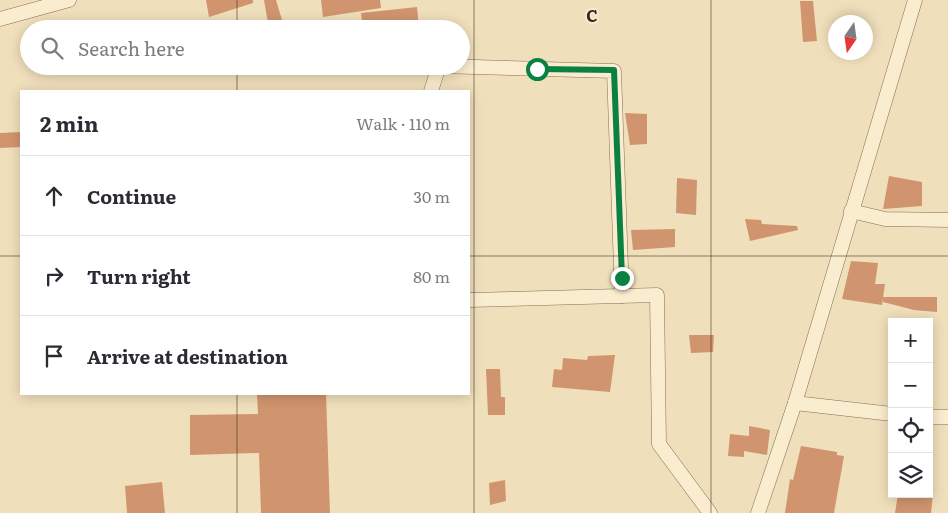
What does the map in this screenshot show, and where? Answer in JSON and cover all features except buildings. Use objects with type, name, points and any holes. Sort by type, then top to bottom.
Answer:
[{"type":"street","points":[[0,19],[69,0]]},
{"type":"street","points":[[758,513],[795,403],[915,0]]},
{"type":"street","points":[[470,67],[614,70],[622,296]]},
{"type":"street","points":[[431,90],[436,75]]},
{"type":"street","points":[[851,211],[885,219],[948,220]]},
{"type":"street","points":[[470,300],[657,295],[659,444],[710,513]]},
{"type":"street","points":[[795,403],[888,414]]},
{"type":"street","points":[[933,417],[948,418]]},
{"type":"route","points":[[537,69],[614,70],[622,278]]}]
